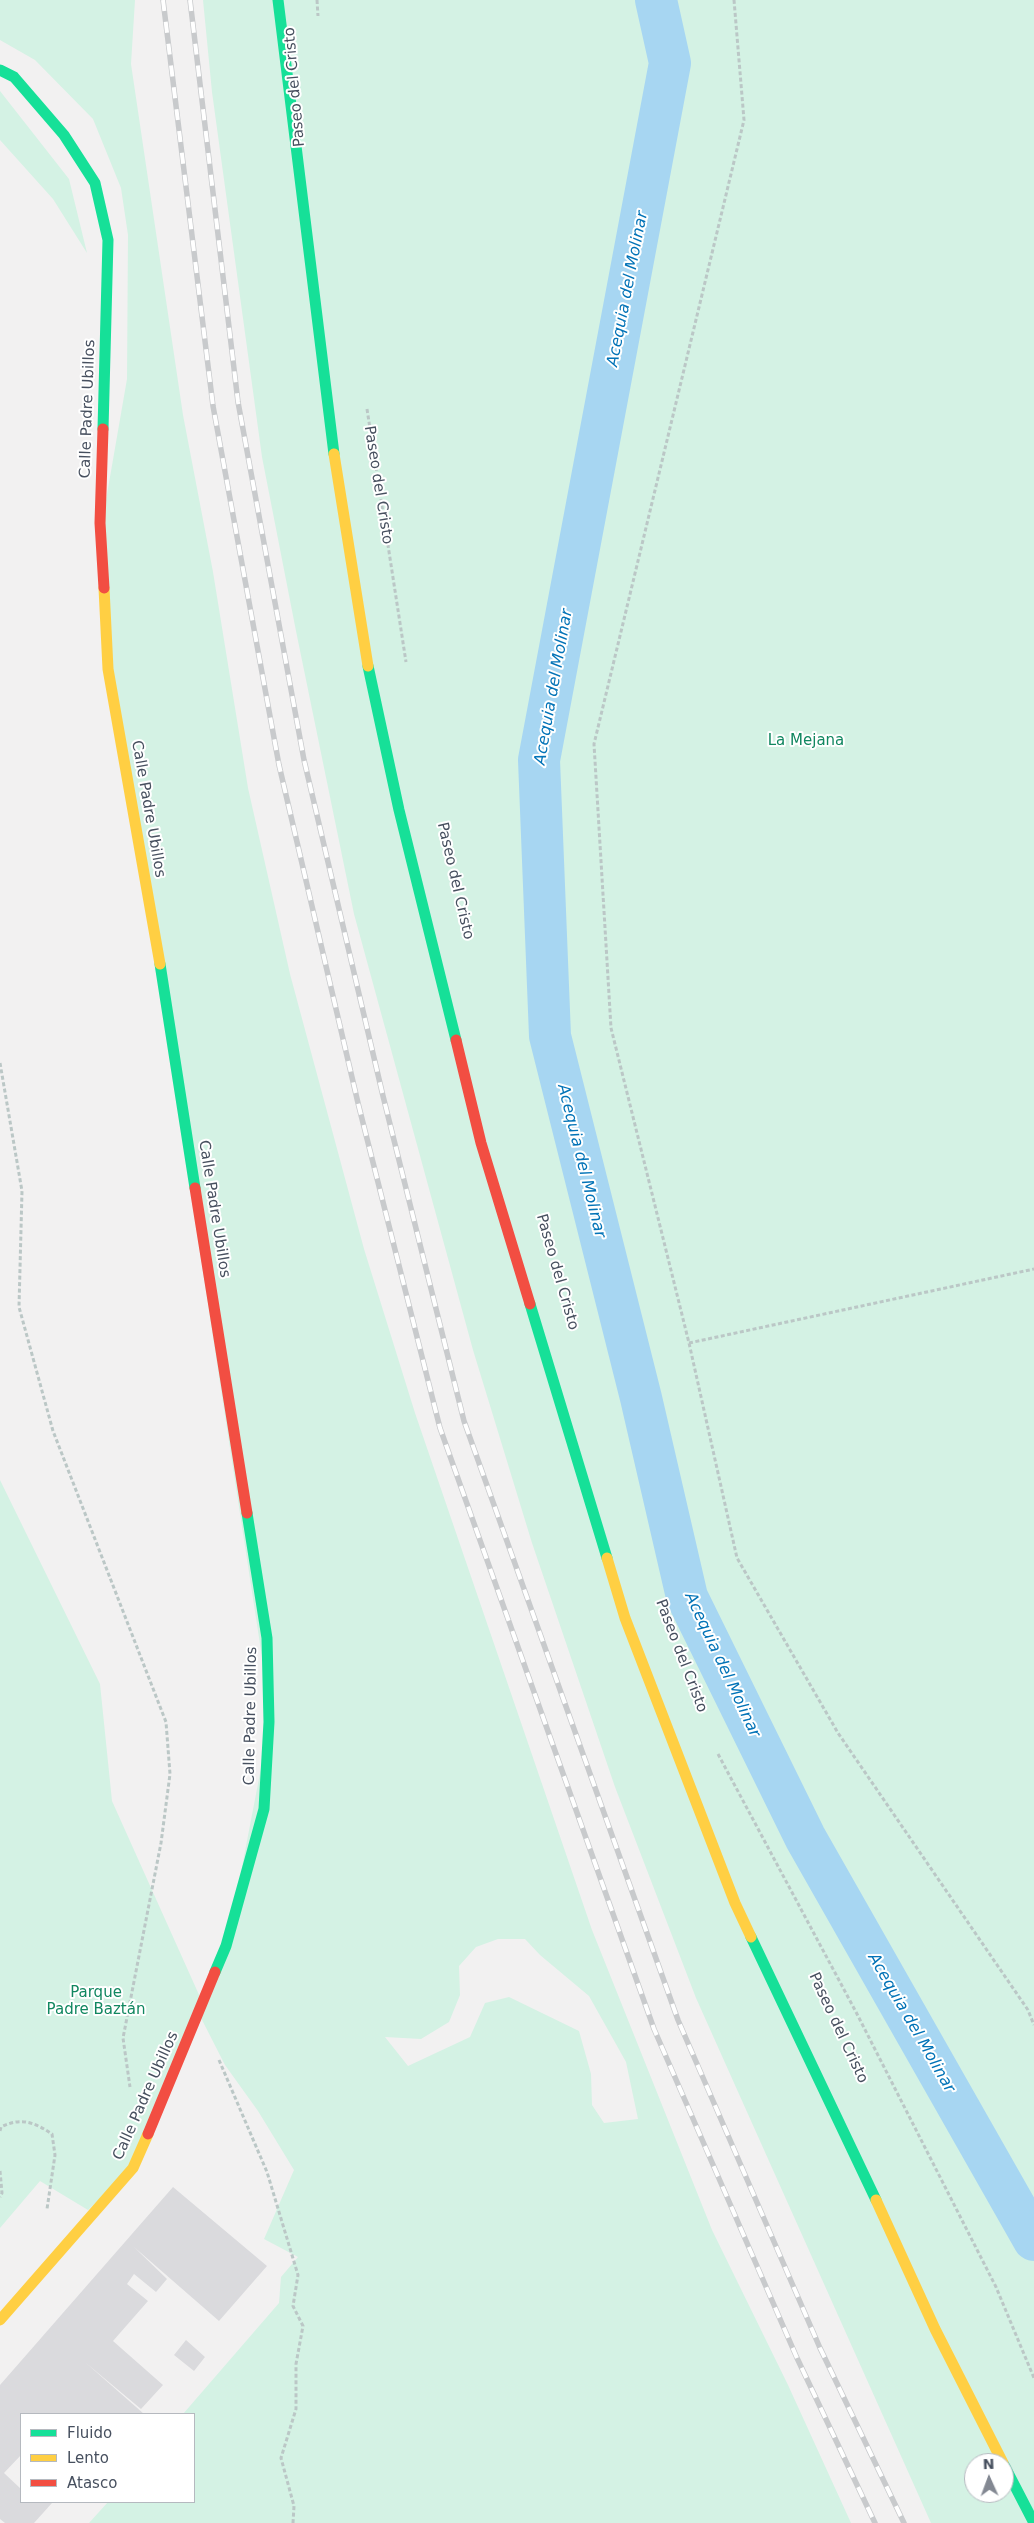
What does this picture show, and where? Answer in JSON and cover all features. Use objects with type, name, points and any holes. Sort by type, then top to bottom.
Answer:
[{"type":"street","name":"Paseo del Cristo","points":[[278,0],[337,482],[365,650],[399,810],[481,1143],[625,1618],[732,1894],[934,2329],[998,2453]]},
{"type":"street","name":"Calle Padre Ubillos","points":[[0,70],[14,78],[64,135],[95,183],[108,240],[100,523],[108,669],[152,913],[267,1638],[269,1722],[264,1808],[226,1946],[160,2108],[133,2168],[0,2320]]},
{"type":"street","name":"Paseo del Cristo","points":[[1014,2484],[1034,2523]]},
{"type":"path","points":[[734,0],[744,120],[594,744],[611,1028],[689,1343],[737,1558],[838,1733],[1028,2010],[1034,2025]]},
{"type":"path","points":[[0,1063],[22,1191],[18,1307],[53,1431],[166,1722],[170,1774],[162,1843],[123,2038],[130,2089],[160,2108]]},
{"type":"path","points":[[689,1343],[1034,1269]]},
{"type":"path","points":[[716,1750],[856,2012],[996,2287],[1034,2378]]},
{"type":"path","points":[[217,2058],[267,2172],[298,2275],[293,2306],[303,2326],[296,2364],[296,2409],[281,2458],[294,2506],[293,2523]]},
{"type":"path","points":[[0,2131],[1,2127],[14,2121],[38,2125],[52,2134],[55,2155],[46,2216]]},
{"type":"path","points":[[0,2171],[2,2193],[0,2198]]},
{"type":"green space","points":[[0,0],[135,0],[131,64],[183,415],[213,572],[248,788],[290,974],[364,1249],[415,1413],[592,1930],[712,2230],[788,2385],[851,2523],[89,2523],[107,2503],[195,2503],[195,2413],[184,2413],[279,2303],[281,2277],[298,2257],[264,2239],[294,2170],[258,2111],[225,2065],[200,2016],[226,1950],[271,1716],[111,671],[102,523],[127,379],[128,235],[121,188],[93,119],[35,60],[0,40]],"holes":[[[498,1939],[525,1939],[540,1955],[589,1996],[626,2062],[638,2119],[604,2123],[592,2105],[591,2074],[579,2031],[509,1997],[485,2003],[470,2037],[408,2066],[385,2037],[421,2039],[449,2022],[460,1995],[459,1966],[476,1947]]]},
{"type":"green space","name":"La Mejana","points":[[203,0],[1034,0],[1034,2523],[931,2523],[696,1998],[615,1787],[532,1543],[473,1350],[354,914],[262,457],[212,92]]},
{"type":"green space","points":[[0,91],[69,179],[87,253],[53,199],[0,140]]},
{"type":"green space","name":"Parque Padre Baztán","points":[[0,1480],[100,1684],[112,1801],[200,1997],[133,2168],[88,2210],[40,2181],[0,2228]]},
{"type":"building","points":[[173,2187],[267,2266],[219,2321],[134,2247],[167,2279],[156,2292],[134,2274],[127,2284],[148,2301],[113,2341],[163,2385],[141,2409],[86,2363],[143,2413],[20,2413],[20,2456],[4,2473],[20,2488],[20,2503],[52,2503],[34,2523],[5,2523],[0,2519],[0,2385]]},
{"type":"building","points":[[186,2340],[205,2357],[194,2371],[174,2355]]},
{"type":"waterway","name":"Acequia del Molinar","points":[[656,0],[670,63],[539,760],[550,1036],[641,1398],[687,1597],[805,1837],[1034,2240]]},
{"type":"railway","points":[[163,0],[213,406],[279,765],[358,1103],[440,1428],[654,2029],[797,2358],[875,2523]]},
{"type":"railway","points":[[190,0],[238,402],[304,760],[383,1096],[464,1421],[678,2020],[820,2348],[904,2523]]},
{"type":"traffic: fast","points":[[278,0],[334,454]]},
{"type":"traffic: fast","points":[[0,70],[14,77],[64,135],[95,183],[108,240],[103,429]]},
{"type":"traffic: fast","points":[[368,666],[399,810],[456,1040]]},
{"type":"traffic: fast","points":[[160,964],[195,1188]]},
{"type":"traffic: fast","points":[[530,1304],[607,1558]]},
{"type":"traffic: fast","points":[[215,1972],[226,1946],[264,1809],[269,1722],[267,1638],[247,1513]]},
{"type":"traffic: fast","points":[[751,1937],[876,2200]]},
{"type":"traffic: fast","points":[[1014,2484],[1034,2523]]},
{"type":"traffic: slow","points":[[334,454],[368,666]]},
{"type":"traffic: slow","points":[[104,588],[108,669],[160,964]]},
{"type":"traffic: slow","points":[[607,1558],[625,1618],[735,1903],[751,1937]]},
{"type":"traffic: slow","points":[[0,2320],[133,2168],[148,2134]]},
{"type":"traffic: slow","points":[[876,2200],[935,2329],[998,2453]]},
{"type":"traffic: jam","points":[[103,429],[100,523],[104,588]]},
{"type":"traffic: jam","points":[[456,1040],[481,1143],[530,1304]]},
{"type":"traffic: jam","points":[[195,1188],[247,1513]]},
{"type":"traffic: jam","points":[[148,2134],[215,1972]]}]
